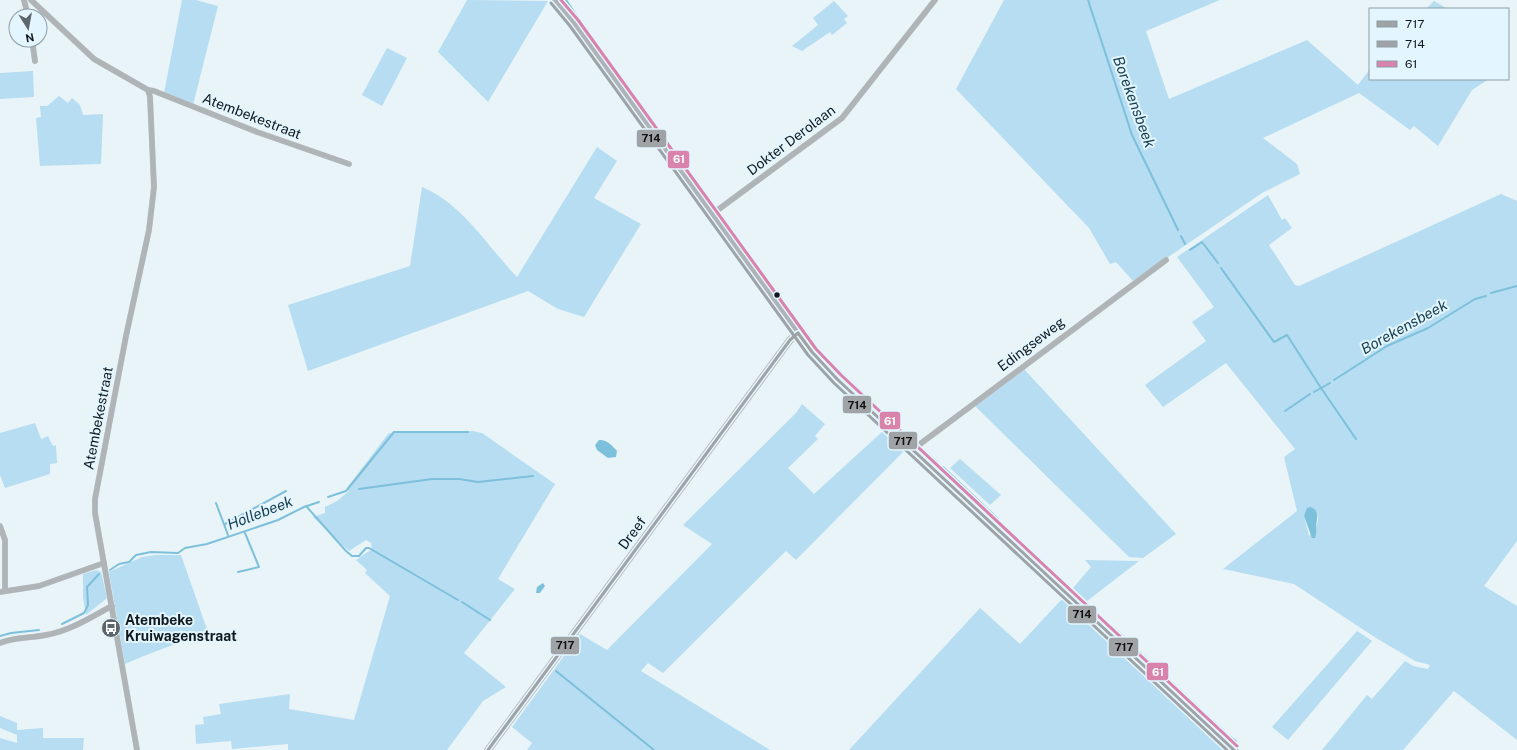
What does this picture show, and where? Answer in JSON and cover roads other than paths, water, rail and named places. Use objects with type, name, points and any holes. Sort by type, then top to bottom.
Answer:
[{"type":"main road","points":[[558,3],[798,334],[837,379],[1234,750]]},
{"type":"street","name":"Atembekestraat","points":[[31,0],[94,59],[148,90],[154,91],[257,132],[349,164]]},
{"type":"street","name":"Dokter Derolaan","points":[[711,214],[842,118],[935,0]]},
{"type":"street","points":[[34,48],[36,61]]},
{"type":"street","name":"Atembekestraat","points":[[137,750],[95,513],[95,499],[120,365],[149,230],[154,170],[150,97],[148,90]]},
{"type":"street","name":"Edingseweg","points":[[912,450],[1166,260]]},
{"type":"street","name":"Dreef","points":[[488,750],[790,340],[798,334]]},
{"type":"street","points":[[0,526],[5,540],[2,592],[39,586],[104,564]]},
{"type":"street","points":[[0,642],[18,638],[47,635],[65,630],[112,606]]},
{"type":"waterway","points":[[566,0],[581,22]]},
{"type":"waterway","name":"Borekensbeek","points":[[1088,0],[1132,135],[1178,230]]},
{"type":"waterway","name":"Borekensbeek","points":[[1181,236],[1185,244]]},
{"type":"waterway","name":"Borekensbeek","points":[[1190,250],[1202,242],[1218,263]]},
{"type":"waterway","name":"Borekensbeek","points":[[1221,268],[1274,342],[1287,335],[1321,388],[1330,383]]},
{"type":"waterway","name":"Borekensbeek","points":[[1491,293],[1517,286]]},
{"type":"waterway","name":"Borekensbeek","points":[[1334,380],[1387,346],[1428,328],[1475,299],[1486,296]]},
{"type":"waterway","points":[[832,364],[908,436]]},
{"type":"waterway","points":[[1314,392],[1321,388],[1356,439]]},
{"type":"waterway","points":[[1285,411],[1310,394]]},
{"type":"waterway","points":[[328,497],[346,491],[394,432],[468,432]]},
{"type":"waterway","points":[[921,448],[938,463]]},
{"type":"waterway","points":[[943,467],[998,519]]},
{"type":"waterway","points":[[359,489],[432,479],[459,479],[478,482],[533,476]]},
{"type":"waterway","points":[[225,524],[286,491]]},
{"type":"waterway","points":[[307,506],[319,502]]},
{"type":"waterway","points":[[216,503],[228,535]]},
{"type":"waterway","name":"Hollebeek","points":[[110,570],[119,564],[129,562],[136,555],[151,552],[178,553],[185,548],[207,544],[278,520],[306,506],[352,556],[359,556],[366,548],[369,548],[458,600]]},
{"type":"waterway","points":[[238,572],[259,567],[245,533]]},
{"type":"waterway","name":"Hollebeek","points":[[62,624],[84,613],[88,605],[87,587],[99,574]]},
{"type":"waterway","name":"Hollebeek","points":[[462,602],[490,620]]},
{"type":"waterway","points":[[1096,613],[1125,638]]},
{"type":"waterway","name":"Hollebeek","points":[[0,636],[11,633],[39,630]]},
{"type":"waterway","points":[[1131,644],[1199,708]]},
{"type":"waterway","points":[[556,671],[654,750]]},
{"type":"waterway","points":[[1202,711],[1224,731]]},
{"type":"waterway","points":[[1229,736],[1236,741]]},
{"type":"place","name":"Atembeke Kruiwagenstraat","points":[[111,628]]}]
